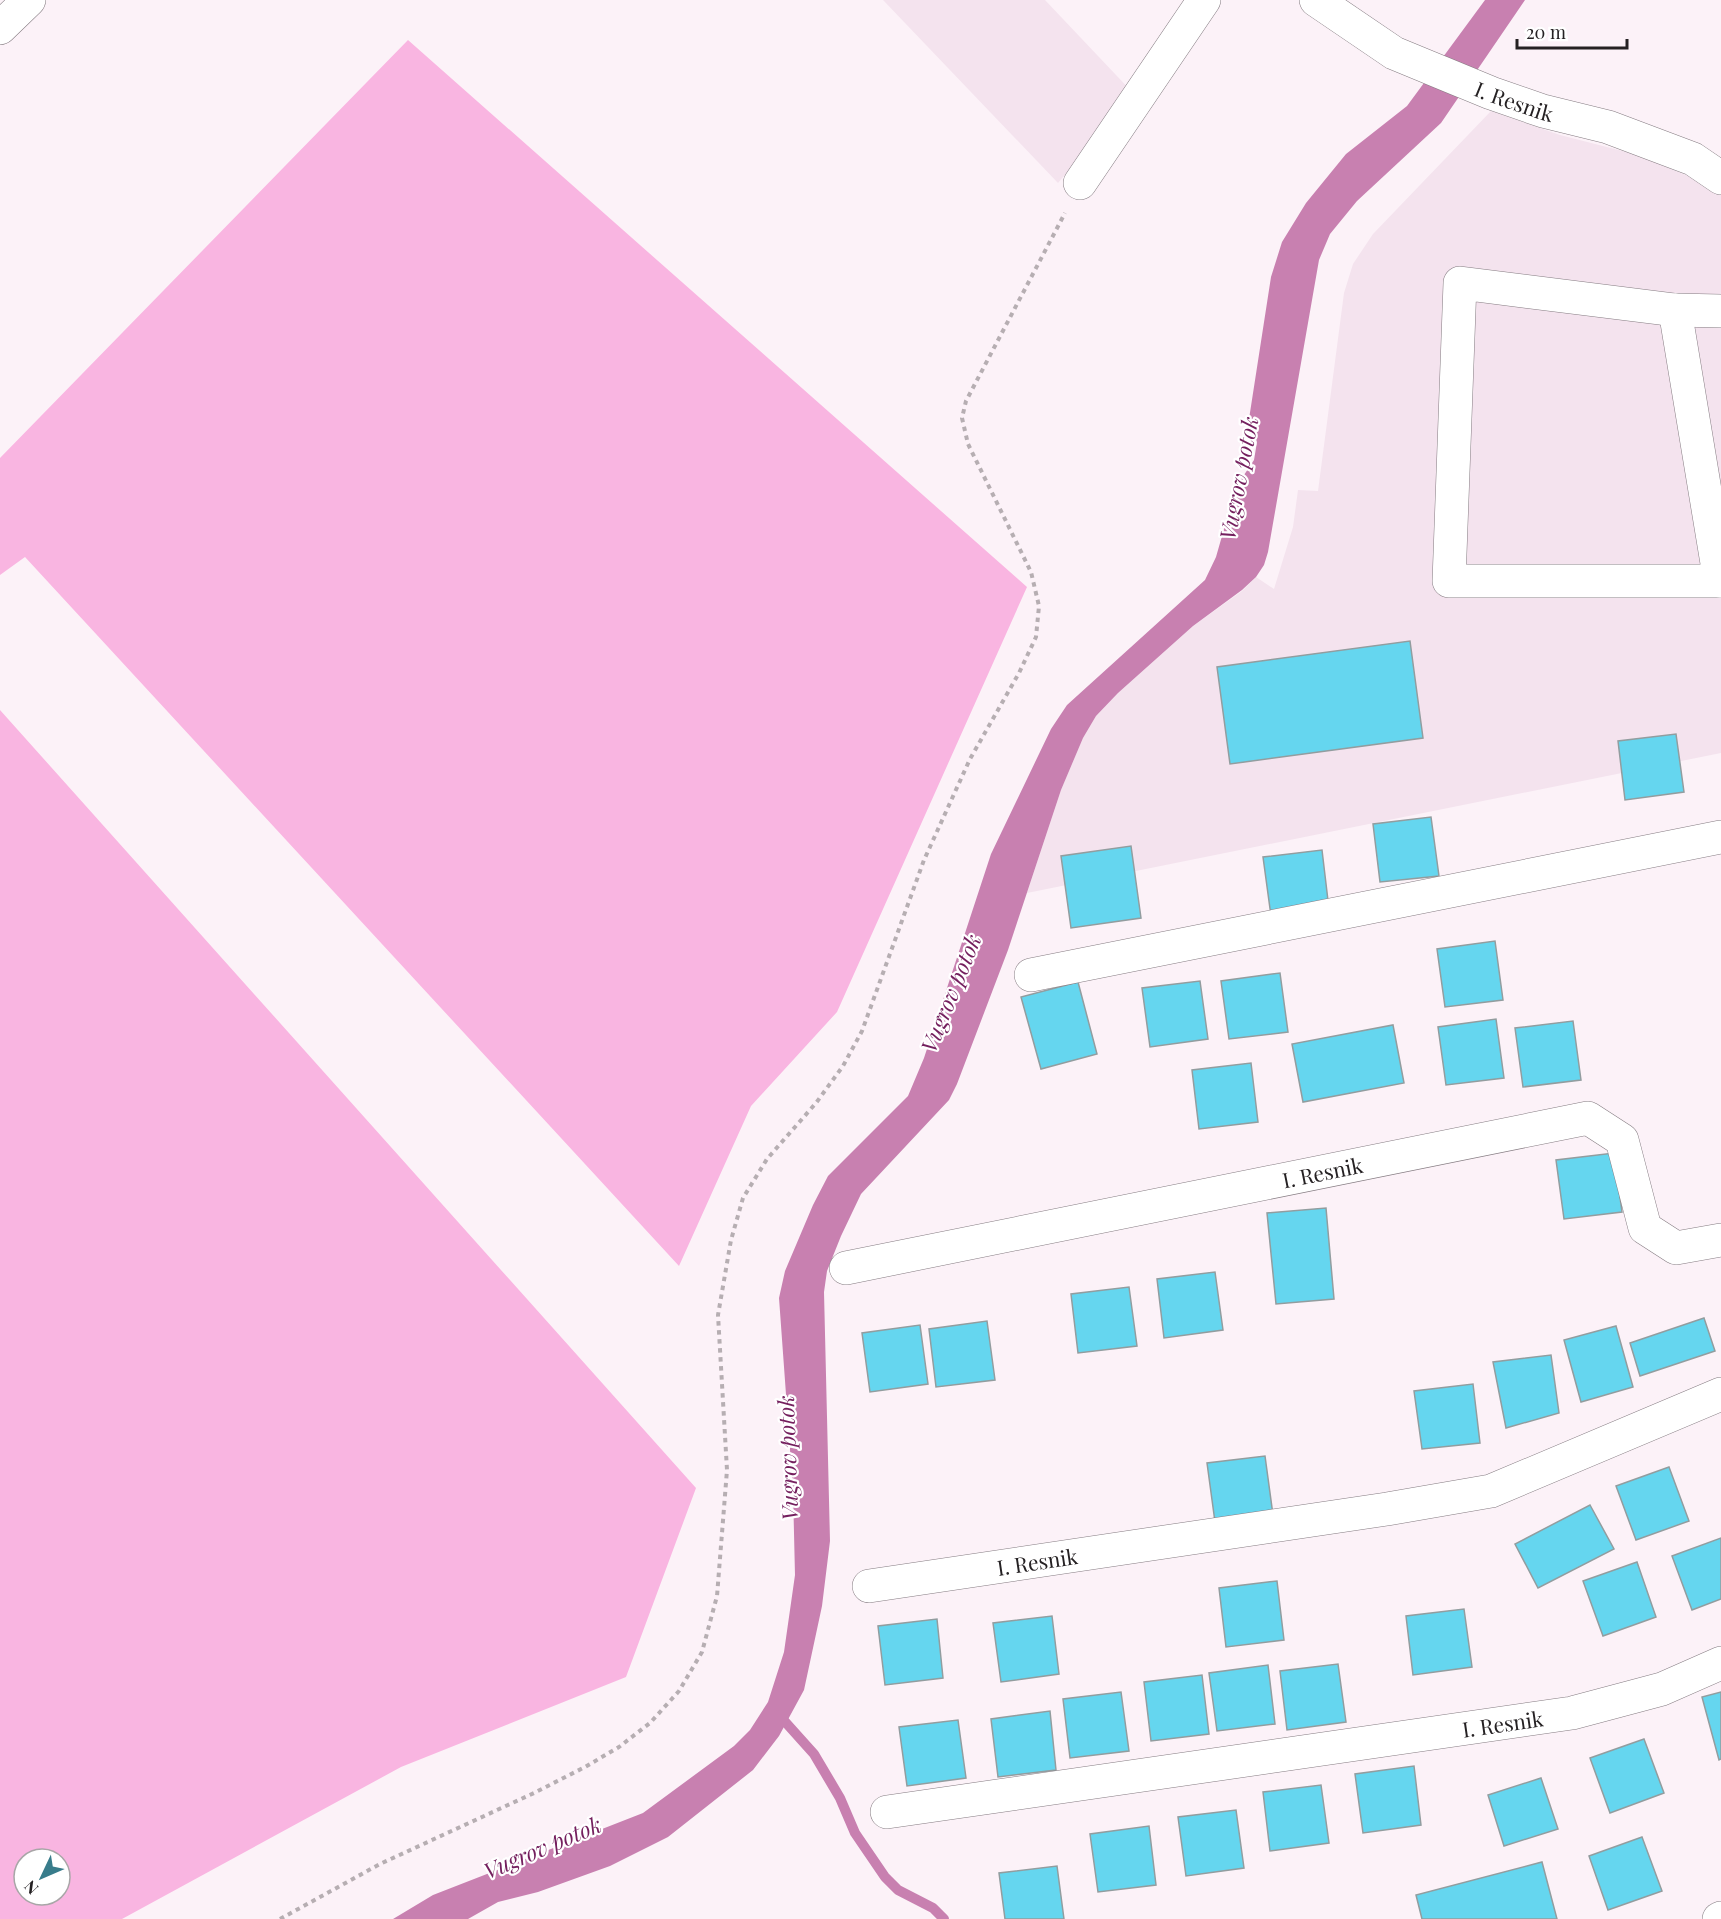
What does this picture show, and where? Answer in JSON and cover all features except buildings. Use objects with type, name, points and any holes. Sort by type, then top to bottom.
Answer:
[{"type":"street","points":[[0,28],[28,0]]},
{"type":"street","points":[[1080,183],[1204,0]]},
{"type":"street","name":"I. Resnik","points":[[1316,0],[1394,53],[1491,93],[1543,111],[1608,127],[1693,159],[1721,178]]},
{"type":"street","points":[[1675,310],[1720,581],[1449,581],[1460,283],[1675,310],[1721,311]]},
{"type":"street","points":[[1031,975],[1721,837]]},
{"type":"street","name":"I. Resnik","points":[[846,1268],[1588,1118],[1622,1140],[1645,1228],[1676,1248],[1721,1240]]},
{"type":"street","name":"I. Resnik","points":[[869,1586],[1376,1511],[1491,1491],[1721,1394]]},
{"type":"street","name":"I. Resnik","points":[[887,1812],[1572,1713],[1662,1689],[1721,1663]]},
{"type":"path","points":[[280,1919],[380,1864],[534,1793],[619,1747],[650,1724],[680,1691],[702,1652],[717,1596],[727,1470],[718,1315],[730,1240],[743,1198],[766,1159],[816,1103],[843,1066],[862,1031],[924,860],[970,759],[1019,673],[1036,637],[1039,606],[1031,572],[968,444],[962,418],[966,401],[1080,183]]},
{"type":"shaded area","points":[[883,0],[1045,0],[1134,94],[1058,183]]},
{"type":"shaded area","points":[[408,40],[1027,587],[837,1012],[751,1106],[679,1266],[25,557],[0,575],[0,458]]},
{"type":"shaded area","points":[[1491,111],[1560,135],[1638,155],[1702,182],[1721,194],[1721,753],[1027,893],[1061,790],[1083,738],[1096,716],[1118,693],[1193,626],[1242,591],[1256,577],[1274,589],[1293,527],[1298,490],[1318,491],[1344,293],[1353,264],[1373,234]]},
{"type":"shaded area","points":[[0,710],[696,1488],[626,1677],[401,1767],[122,1919],[0,1919]]},
{"type":"water","name":"Vugrov potok","points":[[1485,0],[1525,0],[1441,123],[1357,201],[1330,234],[1319,260],[1264,565],[1256,577],[1242,590],[1193,626],[1118,693],[1096,716],[1083,738],[1061,790],[1008,950],[957,1084],[949,1100],[861,1194],[841,1236],[827,1271],[824,1292],[830,1541],[822,1606],[804,1690],[779,1736],[753,1770],[668,1837],[610,1866],[538,1892],[498,1902],[468,1919],[393,1919],[433,1895],[643,1813],[734,1746],[750,1730],[768,1702],[784,1652],[795,1575],[793,1491],[779,1298],[785,1271],[828,1176],[908,1096],[924,1058],[991,854],[1051,729],[1067,705],[1205,580],[1216,557],[1236,487],[1254,460],[1257,442],[1249,419],[1271,277],[1282,242],[1306,203],[1346,154],[1407,106]]},
{"type":"waterway","points":[[779,1715],[814,1754],[840,1798],[855,1833],[885,1877],[898,1890],[933,1908],[944,1919]]}]
